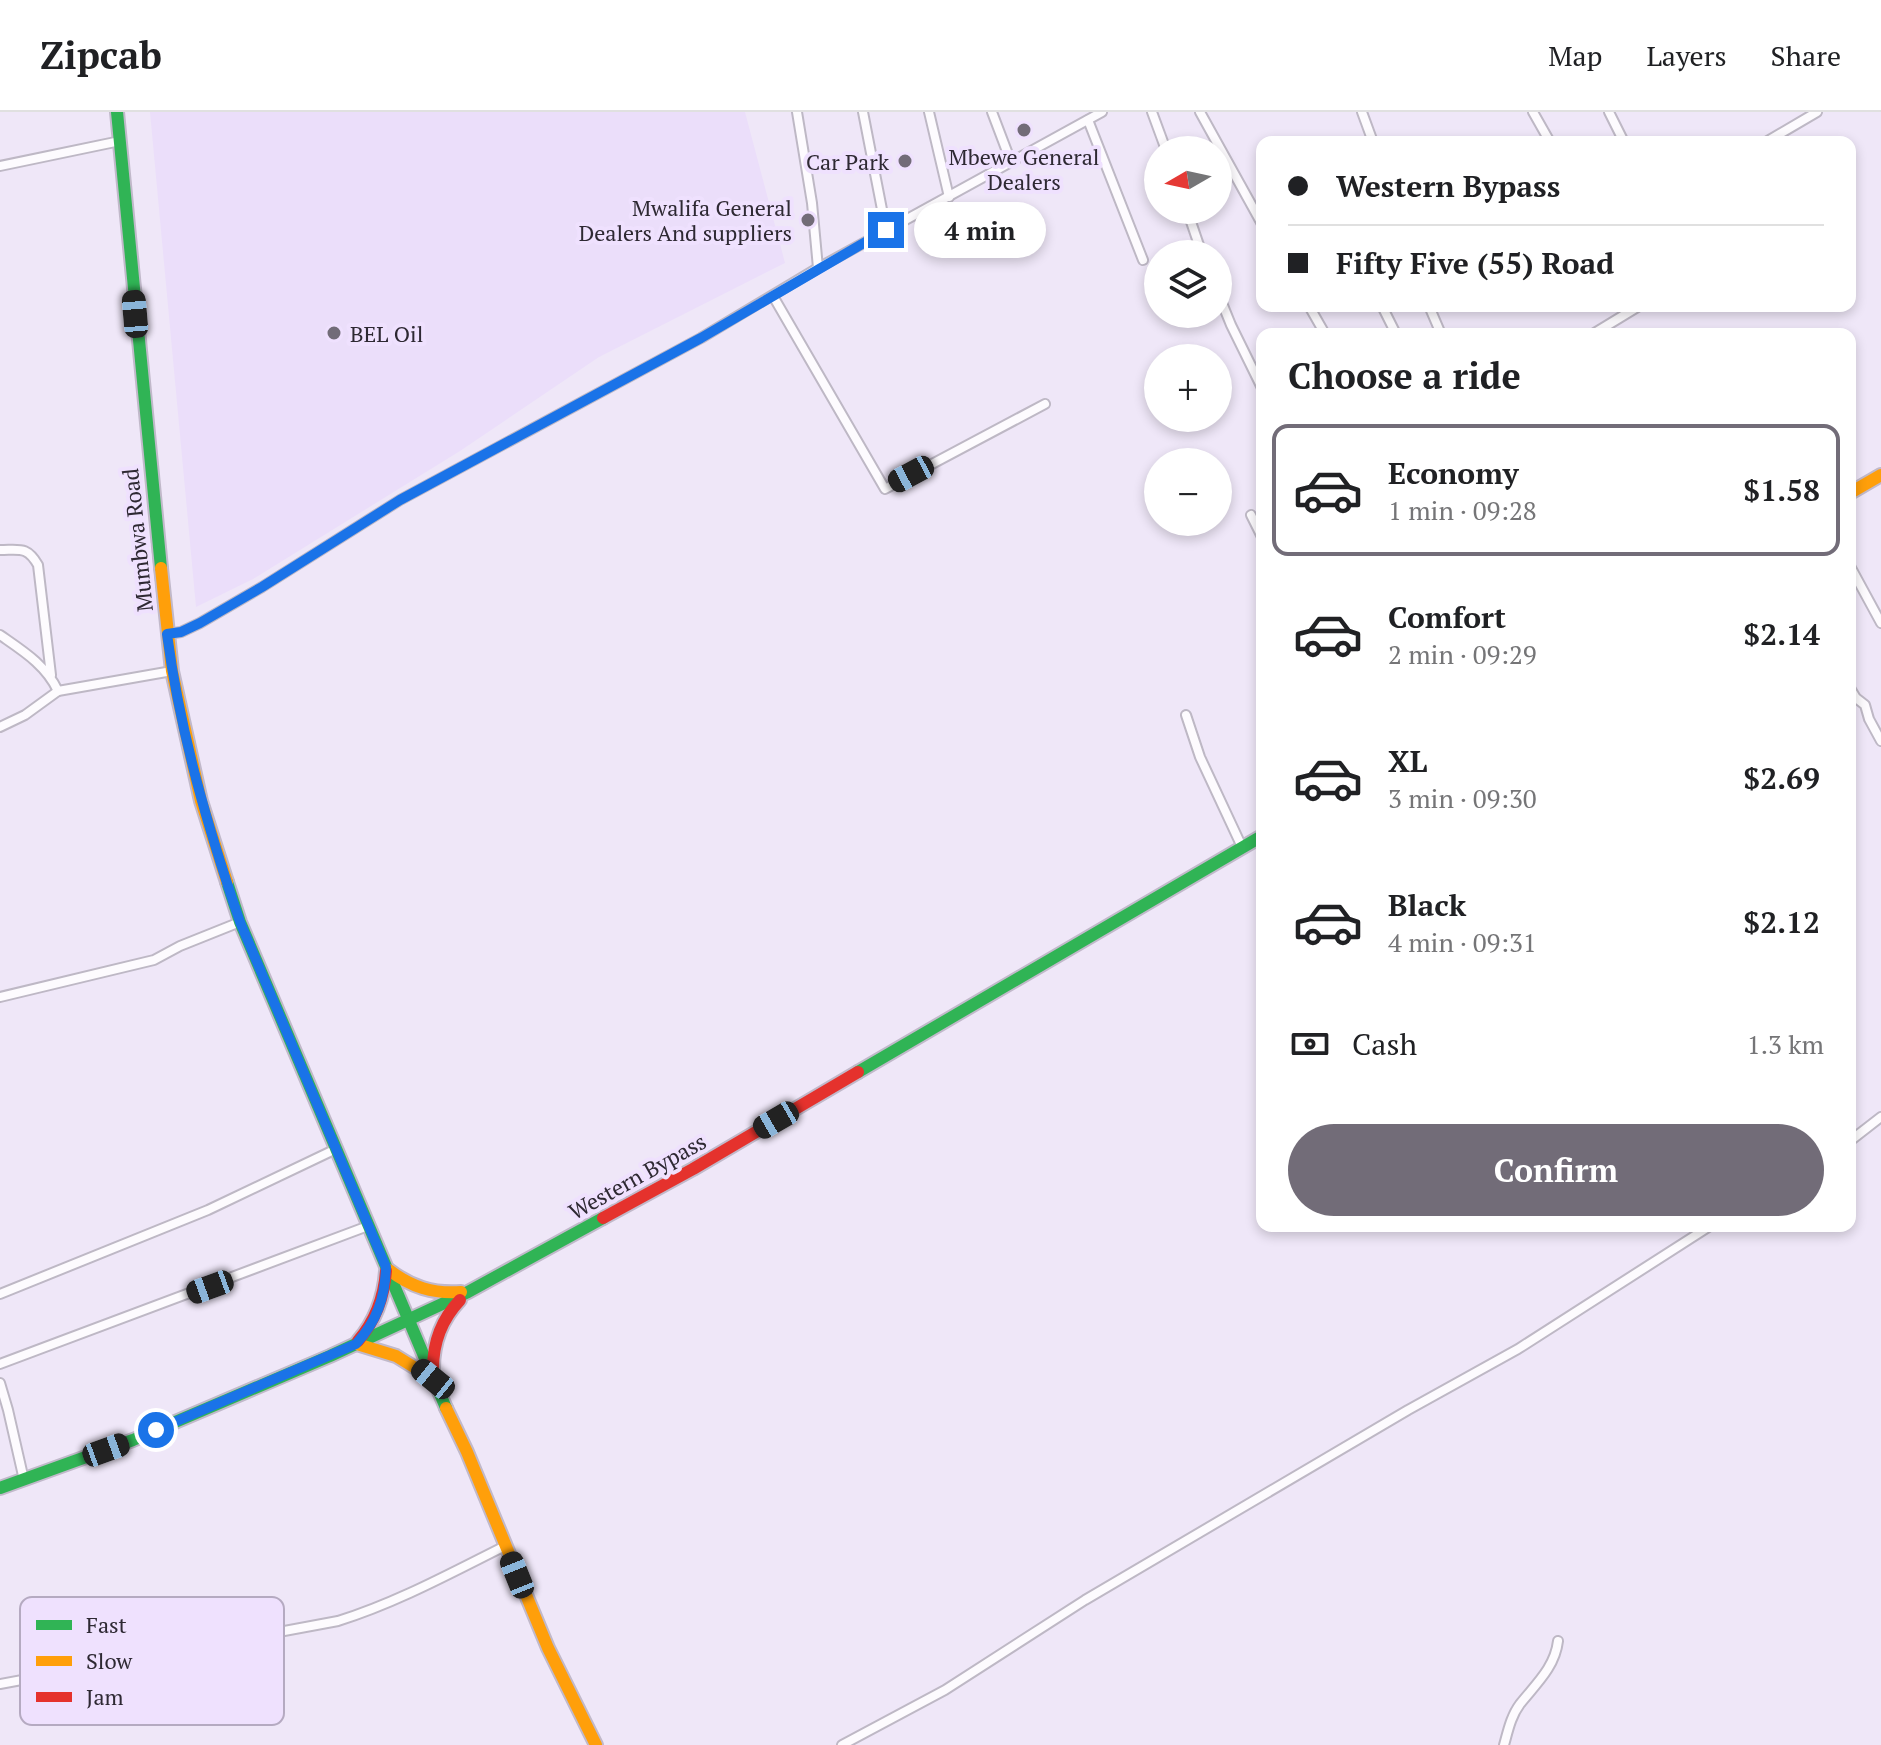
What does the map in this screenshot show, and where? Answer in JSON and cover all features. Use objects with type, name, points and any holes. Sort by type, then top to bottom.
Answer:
[{"type":"main road","name":"Mumbwa Road","points":[[117,112],[167,634],[172,671],[201,801],[240,922],[548,1648],[596,1745]]},
{"type":"main road","points":[[1856,490],[1880,478]]},
{"type":"main road","name":"Western Bypass","points":[[0,1488],[133,1440],[273,1381],[468,1292],[693,1169],[1256,839]]},
{"type":"main road","points":[[386,1267],[402,1281],[423,1290],[445,1294],[468,1292]]},
{"type":"main road","points":[[386,1267],[377,1317],[356,1344],[390,1353],[433,1379]]},
{"type":"main road","points":[[433,1379],[432,1354],[438,1330],[450,1309],[468,1292]]},
{"type":"street","points":[[797,112],[812,203],[818,268]]},
{"type":"street","points":[[863,112],[886,230]]},
{"type":"street","points":[[929,112],[949,197]]},
{"type":"street","points":[[992,112],[1011,162]]},
{"type":"street","points":[[167,634],[181,632],[200,623],[400,500],[701,338],[818,268],[1102,112]]},
{"type":"street","points":[[1152,112],[1161,136]]},
{"type":"street","points":[[1200,112],[1256,213]]},
{"type":"street","points":[[1362,112],[1371,136]]},
{"type":"street","points":[[1533,112],[1547,136]]},
{"type":"street","points":[[1609,112],[1621,136]]},
{"type":"street","points":[[1776,136],[1817,112]]},
{"type":"street","points":[[1088,120],[1143,260]]},
{"type":"street","points":[[0,166],[120,141]]},
{"type":"street","points":[[773,296],[885,489],[1045,404]]},
{"type":"street","points":[[1603,328],[1629,312]]},
{"type":"street","points":[[1232,327],[1256,376]]},
{"type":"street","points":[[1251,515],[1256,525]]},
{"type":"street","points":[[0,550],[22,550],[32,554],[38,565],[51,675],[58,691]]},
{"type":"street","points":[[1856,577],[1881,623]]},
{"type":"street","points":[[0,635],[51,675]]},
{"type":"street","points":[[0,727],[25,715],[58,691],[172,671]]},
{"type":"street","points":[[1856,698],[1865,705],[1881,741]]},
{"type":"street","points":[[1186,715],[1200,757],[1242,847]]},
{"type":"street","points":[[0,997],[154,960],[240,922]]},
{"type":"street","points":[[1856,1136],[1881,1117]]},
{"type":"street","points":[[0,1294],[208,1210],[336,1149]]},
{"type":"street","points":[[0,1364],[368,1226]]},
{"type":"street","points":[[842,1745],[945,1690],[1085,1600],[1518,1349],[1701,1232]]},
{"type":"street","points":[[0,1383],[24,1480]]},
{"type":"street","points":[[284,1631],[361,1614],[505,1546]]},
{"type":"street","points":[[1504,1745],[1510,1722],[1519,1705],[1557,1655],[1558,1641]]},
{"type":"street","points":[[0,1684],[20,1680]]},
{"type":"shaded area","name":"BEL Oil","points":[[150,112],[745,112],[785,263],[599,357],[460,451],[253,579],[196,607]]},
{"type":"traffic: fast","points":[[117,112],[161,568]]},
{"type":"traffic: fast","points":[[858,1072],[1256,840]]},
{"type":"traffic: fast","points":[[227,882],[240,922],[446,1408]]},
{"type":"traffic: fast","points":[[0,1488],[133,1440],[330,1356],[468,1292],[603,1218]]},
{"type":"traffic: slow","points":[[1856,490],[1881,475]]},
{"type":"traffic: slow","points":[[161,568],[172,671],[201,801],[227,882]]},
{"type":"traffic: slow","points":[[389,1270],[423,1288],[461,1292]]},
{"type":"traffic: slow","points":[[357,1344],[396,1356],[430,1377]]},
{"type":"traffic: slow","points":[[446,1408],[548,1648],[596,1745]]},
{"type":"traffic: jam","points":[[603,1218],[858,1072]]},
{"type":"traffic: jam","points":[[358,1341],[378,1308],[386,1271]]},
{"type":"traffic: jam","points":[[433,1369],[439,1332],[460,1300]]},
{"type":"place","name":"Mbewe General Dealers","points":[[1024,130]]},
{"type":"place","name":"Car Park","points":[[905,161]]},
{"type":"place","name":"Mwalifa General Dealers And suppliers","points":[[808,220]]},
{"type":"place","name":"BEL Oil","points":[[334,333]]},
{"type":"route","points":[[156,1430],[356,1344],[377,1317],[386,1267],[240,922],[201,801],[172,671],[167,634],[181,632],[200,623],[400,500],[701,338],[886,230]]}]
